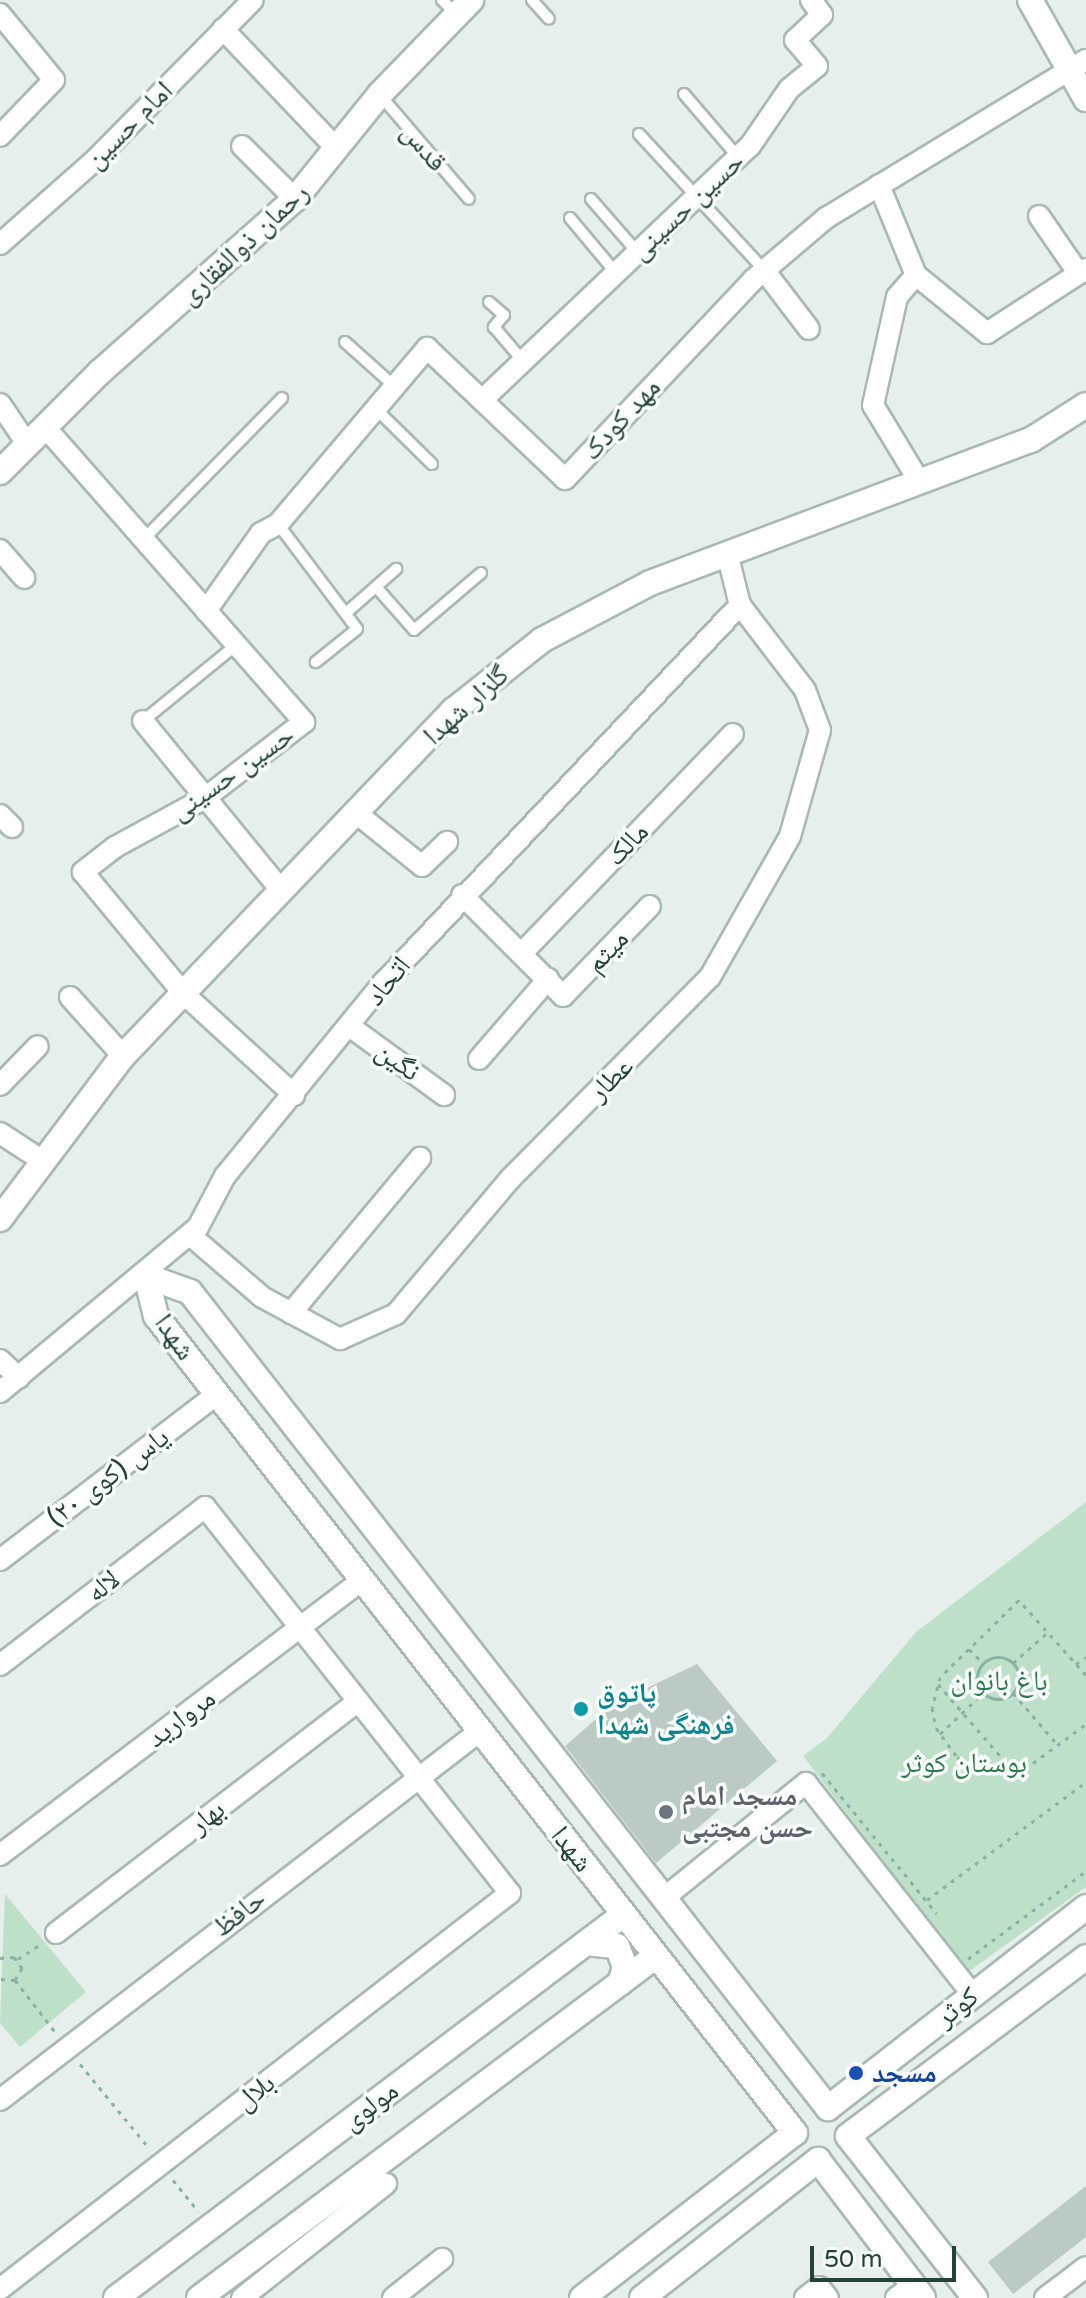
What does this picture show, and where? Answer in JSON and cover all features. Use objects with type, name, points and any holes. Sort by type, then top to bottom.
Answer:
[{"type":"street","name":"حسین حسینی","points":[[482,400],[738,157],[789,89],[817,66],[795,40],[822,15],[811,0]]},
{"type":"street","points":[[1030,0],[1077,65],[1086,99]]},
{"type":"street","name":"امام حسین","points":[[0,244],[96,159],[247,2]]},
{"type":"street","name":"رحمان ذوالفقاری","points":[[0,472],[45,427],[295,199],[457,5]]},
{"type":"street","points":[[0,14],[54,80],[0,136]]},
{"type":"street","points":[[223,29],[336,148]]},
{"type":"street","name":"مهد کودک","points":[[206,611],[261,533],[278,524],[427,348],[565,479],[764,270],[826,218],[1077,65]]},
{"type":"street","points":[[242,146],[295,199]]},
{"type":"street","points":[[879,185],[916,275],[987,333],[1082,271],[1039,216]]},
{"type":"street","points":[[764,270],[809,329]]},
{"type":"street","points":[[916,275],[897,297],[873,405],[919,481]]},
{"type":"street","points":[[0,404],[28,445]]},
{"type":"street","name":"گلزار شهدا","points":[[2,1214],[123,1056],[454,710],[542,640],[650,583],[1031,440],[1086,405]]},
{"type":"street","name":"حسین حسینی","points":[[45,427],[140,542],[304,722],[205,798],[115,847],[83,872],[183,993]]},
{"type":"street","points":[[0,550],[24,578]]},
{"type":"street","points":[[727,553],[740,605]]},
{"type":"street","name":"اتحاد","points":[[0,1392],[146,1276],[190,1235],[225,1176],[462,895],[740,605]]},
{"type":"street","name":"عطار","points":[[190,1235],[262,1297],[340,1339],[396,1314],[510,1179],[710,977],[790,836],[820,730],[805,690],[740,605]]},
{"type":"street","points":[[143,721],[281,890]]},
{"type":"street","name":"مالک","points":[[522,953],[733,734]]},
{"type":"street","points":[[355,812],[422,866],[447,842]]},
{"type":"street","points":[[462,895],[548,979],[479,1059]]},
{"type":"street","name":"میثم","points":[[548,979],[563,996],[650,906]]},
{"type":"street","points":[[183,993],[294,1095]]},
{"type":"street","points":[[70,997],[123,1056]]},
{"type":"street","name":"نگین","points":[[352,1028],[444,1095]]},
{"type":"street","points":[[0,1085],[38,1046]]},
{"type":"street","points":[[0,1133],[43,1161]]},
{"type":"street","points":[[291,1313],[420,1158]]},
{"type":"street","name":"شهدا","points":[[146,1276],[156,1316],[795,2133]]},
{"type":"street","name":"شهدا","points":[[146,1276],[190,1292],[828,2108]]},
{"type":"street","points":[[0,1360],[19,1378]]},
{"type":"street","name":"یاس (کوی ۲۰)","points":[[0,1560],[217,1394]]},
{"type":"street","name":"لاله","points":[[0,1665],[205,1507],[300,1628]]},
{"type":"street","name":"مروارید","points":[[0,1855],[362,1580]]},
{"type":"street","points":[[300,1628],[418,1774]]},
{"type":"street","name":"بهار","points":[[56,1933],[358,1701]]},
{"type":"street","name":"حافظ","points":[[0,2100],[418,1774],[480,1731]]},
{"type":"street","name":"بلال","points":[[0,2289],[510,1893],[418,1774]]},
{"type":"street","points":[[664,1898],[806,1783],[973,1995]]},
{"type":"street","name":"کوثر","points":[[828,2108],[1086,1907]]},
{"type":"street","name":"مولوی","points":[[116,2298],[623,1915]]},
{"type":"street","points":[[586,1943],[617,1946],[625,1967],[620,1983]]},
{"type":"street","name":"مولوی","points":[[199,2298],[656,1956]]},
{"type":"street","name":"کوثر","points":[[848,2136],[1086,1957]]},
{"type":"street","points":[[582,2298],[795,2133],[805,2113],[828,2108],[841,2116],[848,2136],[975,2298]]},
{"type":"street","points":[[795,2133],[804,2154],[818,2160],[910,2294]]},
{"type":"street","points":[[642,2298],[818,2160],[841,2152],[848,2136]]},
{"type":"street","points":[[253,2295],[386,2184]]},
{"type":"street","points":[[393,2298],[442,2259]]},
{"type":"street","points":[[1045,2298],[1086,2267]]},
{"type":"lane","points":[[532,0],[549,19]]},
{"type":"lane","name":"قدس","points":[[380,94],[469,199]]},
{"type":"lane","points":[[684,94],[738,157]]},
{"type":"lane","points":[[639,134],[699,194],[764,270]]},
{"type":"lane","points":[[591,199],[637,252]]},
{"type":"lane","points":[[570,218],[616,273]]},
{"type":"lane","points":[[489,302],[504,315],[494,327],[523,361]]},
{"type":"lane","points":[[345,342],[394,386]]},
{"type":"lane","points":[[140,542],[282,398]]},
{"type":"lane","points":[[375,408],[432,464]]},
{"type":"lane","points":[[278,524],[357,629],[316,662]]},
{"type":"lane","points":[[346,613],[396,569]]},
{"type":"lane","points":[[377,588],[414,630],[481,573]]},
{"type":"lane","points":[[143,721],[235,646]]},
{"type":"path","points":[[1086,1675],[1019,1600],[938,1684],[932,1708],[940,1734],[970,1766],[1014,1772],[1058,1746],[1086,1724]]},
{"type":"path","points":[[1013,1663],[1048,1632]]},
{"type":"path","points":[[969,1649],[983,1663]]},
{"type":"path","points":[[995,1657],[1013,1663],[1019,1675],[1013,1693],[1000,1699],[983,1693],[977,1676],[983,1663],[995,1657]]},
{"type":"path","points":[[1076,1664],[1086,1657]]},
{"type":"path","points":[[938,1684],[1014,1772]]},
{"type":"path","points":[[940,1734],[983,1693]]},
{"type":"path","points":[[1013,1693],[1058,1746]]},
{"type":"path","points":[[806,1783],[826,1771],[944,1924]]},
{"type":"path","points":[[927,1900],[1086,1782]]},
{"type":"path","points":[[961,1948],[969,1960],[1086,1871]]},
{"type":"path","points":[[0,1958],[18,1959],[56,1933]]},
{"type":"path","points":[[15,1980],[21,1973],[18,1959]]},
{"type":"path","points":[[0,1979],[15,1980],[210,2227]]},
{"type":"green space","name":"بوستان کوثر","points":[[1086,1502],[1086,1887],[968,1972],[803,1756],[827,1738],[916,1632]]},
{"type":"green space","points":[[5,1894],[86,1992],[20,2047],[0,2023]]},
{"type":"building","name":"مسجد امام حسن مجتبی","points":[[697,1664],[777,1761],[656,1863],[565,1746],[612,1705]]},
{"type":"building","points":[[1086,2186],[1086,2237],[1013,2294],[988,2262]]},
{"type":"place","name":"پاتوق فرهنگی شهدا","points":[[581,1709]]},
{"type":"place","name":"مسجد امام حسن مجتبی","points":[[666,1812]]},
{"type":"place","name":"مسجد","points":[[856,2073]]},
{"type":"park label","name":"باغ بانوان","points":[[999,1681]]}]
